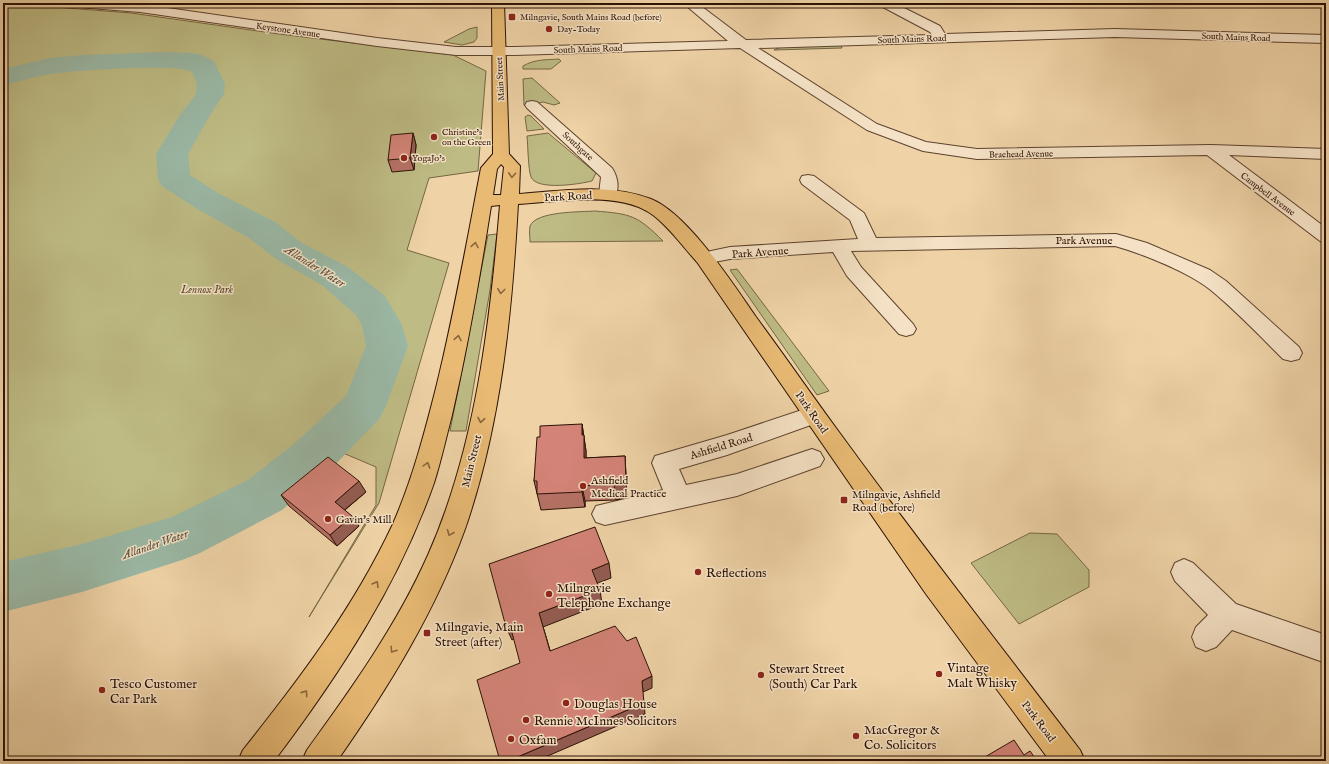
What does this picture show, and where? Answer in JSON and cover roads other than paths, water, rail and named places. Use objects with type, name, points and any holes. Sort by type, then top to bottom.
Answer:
[{"type":"main road","name":"Main Street","points":[[326,750],[396,645],[434,572],[451,530],[462,496],[480,426],[491,367],[508,230],[512,166],[501,155],[500,31],[498,3]]},
{"type":"main road","points":[[254,761],[283,725],[354,624],[382,573],[418,493],[429,460],[452,368],[489,168],[501,155]]},
{"type":"main road","name":"Park Road","points":[[482,201],[608,194],[645,203],[659,211],[675,225],[704,258],[936,585],[1069,761]]},
{"type":"street","name":"Keystone Avenue","points":[[78,3],[140,8],[377,42],[456,51],[499,51]]},
{"type":"street","name":"Braehead Avenue","points":[[690,3],[724,32],[872,127],[923,146],[976,154],[1211,150],[1326,154]]},
{"type":"street","points":[[885,3],[935,29],[941,38]]},
{"type":"street","name":"South Mains Road","points":[[499,51],[1115,33],[1326,39]]},
{"type":"street","name":"Southgate","points":[[532,105],[606,172],[609,177],[608,194]]},
{"type":"street","name":"Campbell Avenue","points":[[1211,150],[1326,237]]},
{"type":"street","points":[[808,180],[858,217],[869,244]]},
{"type":"street","name":"Park Avenue","points":[[704,258],[730,253],[869,244],[1065,240],[1109,240],[1128,243],[1192,270],[1212,281],[1291,353]]},
{"type":"street","points":[[839,246],[854,271],[906,329]]},
{"type":"street","name":"Ashfield Road","points":[[679,498],[664,463],[727,445],[814,415]]},
{"type":"street","points":[[605,514],[737,485],[812,459]]},
{"type":"street","points":[[1184,572],[1227,616],[1326,649]]},
{"type":"street","points":[[1206,637],[1227,616]]},
{"type":"waterway","name":"Allander Water","points":[[3,77],[50,66],[82,63],[165,60],[192,61],[204,67],[211,84],[210,94],[195,115],[172,154],[174,179],[206,200],[262,230],[289,251],[335,276],[371,306],[382,325],[387,346],[364,406],[312,457],[265,495],[182,537],[82,568],[3,587]]},
{"type":"place","name":"Milngavie, South Mains Road (before)","points":[[512,17]]},
{"type":"place","name":"Day-Today","points":[[549,29]]},
{"type":"place","name":"Christine's on the Green","points":[[434,137]]},
{"type":"place","name":"YogaJo's","points":[[404,158]]},
{"type":"place","name":"Ashfield Medical Practice","points":[[583,486]]},
{"type":"place","name":"Milngavie, Ashfield Road (before)","points":[[844,500]]},
{"type":"place","name":"Gavin's Mill","points":[[328,519]]},
{"type":"place","name":"Reflections","points":[[698,572]]},
{"type":"place","name":"Milngavie Telephone Exchange","points":[[549,594]]},
{"type":"place","name":"Milngavie, Main Street (after)","points":[[427,633]]},
{"type":"place","name":"Vintage Malt Whisky","points":[[939,674]]},
{"type":"place","name":"Stewart Street (South) Car Park","points":[[761,675]]},
{"type":"place","name":"Tesco Customer Car Park","points":[[102,690]]},
{"type":"place","name":"Douglas House","points":[[566,703]]},
{"type":"place","name":"Rennie McInnes Solicitors","points":[[526,720]]},
{"type":"place","name":"MacGregor & Co. Solicitors","points":[[856,736]]},
{"type":"place","name":"Oxfam","points":[[511,739]]},
{"type":"park label","name":"Lennox Park","points":[[207,289]]}]
